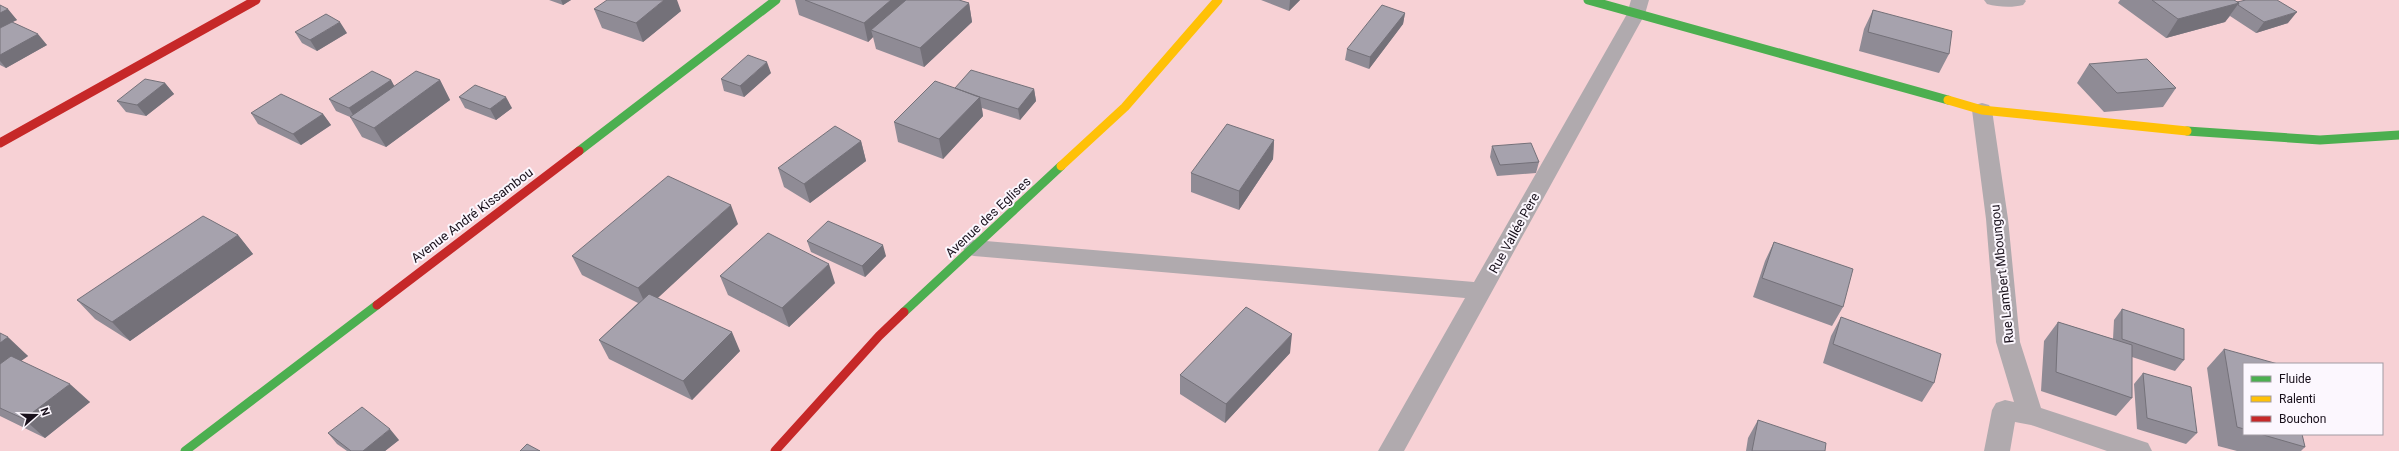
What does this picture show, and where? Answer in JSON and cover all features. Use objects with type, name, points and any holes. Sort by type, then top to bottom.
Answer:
[{"type":"main road","points":[[0,143],[256,0]]},
{"type":"main road","name":"Avenue André Kissambou","points":[[185,451],[776,0]]},
{"type":"main road","name":"Avenue des Eglises","points":[[775,451],[879,336],[1125,107],[1218,0]]},
{"type":"main road","points":[[1588,0],[1638,7],[1982,110],[2262,139],[2376,138],[2399,134]]},
{"type":"street","points":[[1993,0],[2017,1]]},
{"type":"street","name":"Rue Vallée Père","points":[[1391,451],[1482,291],[1638,7]]},
{"type":"street","name":"Rue Lambert Mboungou","points":[[1982,110],[1997,219],[2008,342],[2030,415]]},
{"type":"street","points":[[974,248],[1211,270],[1482,291]]},
{"type":"street","points":[[1997,451],[2005,410],[2030,415],[2139,451]]},
{"type":"shaded area","points":[[0,0],[2399,0],[2399,451],[0,451]]},
{"type":"building","points":[[607,0],[664,0],[636,23],[594,9]]},
{"type":"building","points":[[805,0],[891,0],[864,23]]},
{"type":"building","points":[[906,0],[959,0],[969,3],[920,48],[871,30]]},
{"type":"building","points":[[2152,0],[2234,0],[2239,3],[2178,19]]},
{"type":"building","points":[[2246,0],[2277,0],[2297,12],[2264,22],[2238,5],[2239,3],[2237,2]]},
{"type":"building","points":[[0,5],[8,9],[0,13]]},
{"type":"building","points":[[1382,5],[1405,13],[1370,57],[1347,49]]},
{"type":"building","points":[[1873,10],[1952,31],[1949,54],[1868,32]]},
{"type":"building","points":[[326,14],[340,22],[310,40],[295,32]]},
{"type":"building","points":[[12,22],[38,34],[0,55],[0,28]]},
{"type":"building","points":[[748,55],[767,62],[740,86],[721,79]]},
{"type":"building","points":[[2147,59],[2176,88],[2117,93],[2089,64]]},
{"type":"building","points":[[971,70],[1034,89],[1018,109],[955,88]]},
{"type":"building","points":[[372,71],[391,80],[349,108],[329,99]]},
{"type":"building","points":[[416,71],[440,80],[374,128],[350,117]]},
{"type":"building","points":[[145,79],[165,83],[137,105],[117,101]]},
{"type":"building","points":[[935,81],[980,97],[939,139],[894,122]]},
{"type":"building","points":[[475,85],[506,97],[490,109],[459,97]]},
{"type":"building","points":[[281,94],[323,114],[293,134],[251,113]]},
{"type":"building","points":[[1227,124],[1274,140],[1239,191],[1191,173]]},
{"type":"building","points":[[835,126],[861,141],[804,184],[778,168]]},
{"type":"building","points":[[1531,143],[1539,162],[1500,165],[1492,146]]},
{"type":"building","points":[[668,176],[731,205],[638,288],[572,256]]},
{"type":"building","points":[[203,216],[238,235],[112,322],[77,300]]},
{"type":"building","points":[[828,221],[883,245],[862,266],[807,241]]},
{"type":"building","points":[[768,233],[829,264],[782,308],[720,276]]},
{"type":"building","points":[[1774,242],[1853,269],[1843,307],[1762,278]]},
{"type":"building","points":[[649,294],[732,332],[683,381],[599,340]]},
{"type":"building","points":[[1246,307],[1292,334],[1226,404],[1180,375]]},
{"type":"building","points":[[2122,309],[2184,329],[2184,360],[2122,339]]},
{"type":"building","points":[[1841,317],[1941,354],[1934,383],[1833,344]]},
{"type":"building","points":[[2058,322],[2132,345],[2132,398],[2056,372]]},
{"type":"building","points":[[0,333],[8,337],[0,343]]},
{"type":"building","points":[[2224,349],[2274,363],[2243,363],[2243,429],[2237,427]]},
{"type":"building","points":[[11,356],[70,384],[24,419],[0,408],[0,364]]},
{"type":"building","points":[[2143,373],[2191,387],[2197,433],[2147,418]]},
{"type":"building","points":[[362,407],[390,429],[363,451],[351,451],[328,433]]},
{"type":"building","points":[[1758,420],[1826,443],[1825,451],[1752,451]]},
{"type":"building","points":[[2263,435],[2302,435],[2305,447]]},
{"type":"building","points":[[527,444],[540,451],[520,451]]},
{"type":"traffic: fast","points":[[579,151],[776,0]]},
{"type":"traffic: fast","points":[[1588,0],[1948,100]]},
{"type":"traffic: fast","points":[[2187,131],[2266,138],[2320,140],[2373,138],[2399,135]]},
{"type":"traffic: fast","points":[[904,312],[1061,166]]},
{"type":"traffic: fast","points":[[185,451],[377,305]]},
{"type":"traffic: slow","points":[[1061,166],[1125,107],[1218,0]]},
{"type":"traffic: slow","points":[[1948,100],[1982,110],[2187,131]]},
{"type":"traffic: jam","points":[[0,143],[256,0]]},
{"type":"traffic: jam","points":[[377,305],[579,151]]},
{"type":"traffic: jam","points":[[775,451],[879,336],[904,312]]}]
